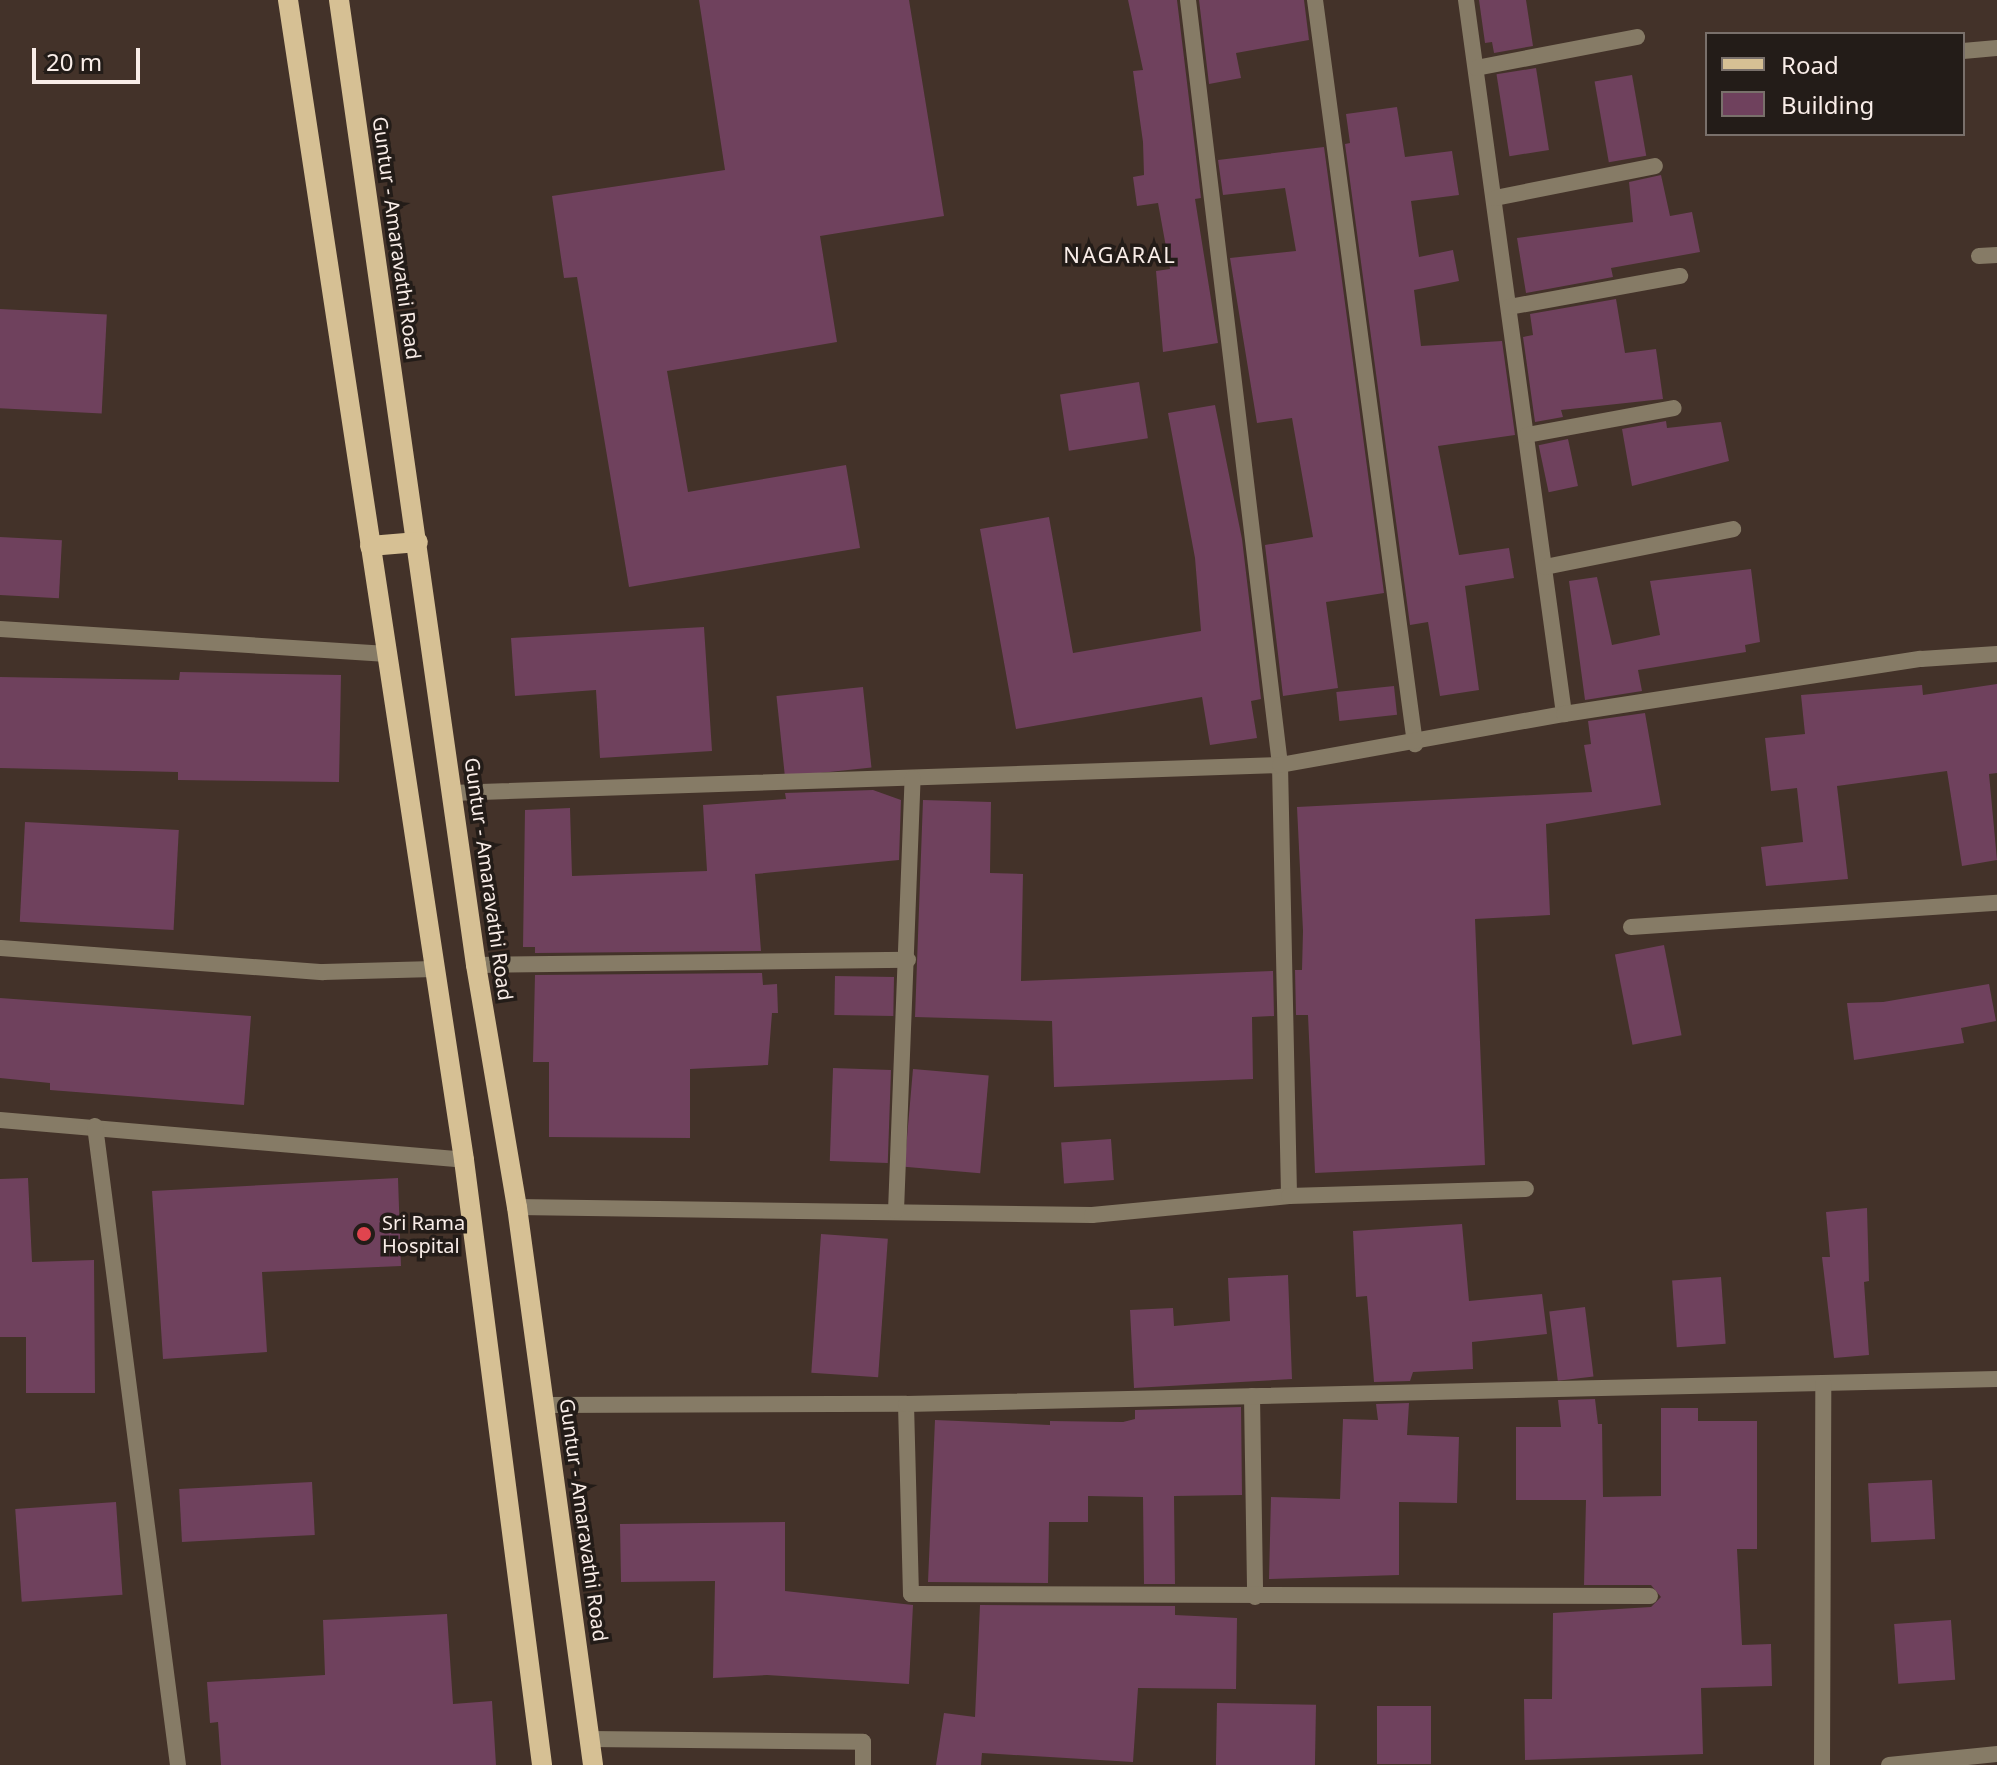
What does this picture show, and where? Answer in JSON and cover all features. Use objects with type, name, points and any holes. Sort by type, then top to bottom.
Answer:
[{"type":"main road","points":[[288,0],[464,1160],[542,1765]]},
{"type":"main road","name":"Guntur - Amaravathi Road","points":[[339,0],[476,965],[517,1207],[593,1765]]},
{"type":"main road","points":[[370,546],[418,542]]},
{"type":"street","points":[[1188,0],[1280,765],[1289,1196]]},
{"type":"street","points":[[1315,0],[1415,744]]},
{"type":"street","points":[[1466,0],[1564,714]]},
{"type":"street","points":[[1476,68],[1637,37]]},
{"type":"street","points":[[1965,51],[1997,48]]},
{"type":"street","points":[[1495,198],[1655,166]]},
{"type":"street","points":[[1979,256],[1997,255]]},
{"type":"street","points":[[1509,307],[1680,276]]},
{"type":"street","points":[[1527,435],[1674,408]]},
{"type":"street","points":[[1545,567],[1733,529]]},
{"type":"street","points":[[0,629],[387,654]]},
{"type":"street","points":[[451,793],[1280,765],[1415,744],[1564,714],[1921,659],[1997,654]]},
{"type":"street","points":[[896,1211],[913,778]]},
{"type":"street","points":[[1631,927],[1997,903]]},
{"type":"street","points":[[1,948],[323,972],[434,969]]},
{"type":"street","points":[[476,965],[908,960]]},
{"type":"street","points":[[0,1120],[464,1160]]},
{"type":"street","points":[[95,1126],[178,1765]]},
{"type":"street","points":[[517,1207],[1092,1215],[1289,1196],[1526,1189]]},
{"type":"street","points":[[545,1405],[906,1404],[1997,1379]]},
{"type":"street","points":[[1822,1765],[1823,1384]]},
{"type":"street","points":[[1252,1396],[1255,1597]]},
{"type":"street","points":[[906,1404],[911,1594],[1650,1596]]},
{"type":"street","points":[[589,1739],[863,1742],[863,1765]]},
{"type":"street","points":[[1889,1765],[1997,1754]]},
{"type":"building","points":[[699,0],[909,0],[944,216],[820,236],[837,342],[667,371],[688,492],[846,465],[860,548],[629,587],[577,277],[564,278],[552,196],[725,170]]},
{"type":"building","points":[[1128,0],[1177,0],[1201,198],[1195,199],[1218,343],[1163,352],[1156,271],[1170,269],[1158,203],[1137,206],[1133,177],[1144,175],[1143,142],[1133,71],[1143,70]]},
{"type":"building","points":[[1199,0],[1304,0],[1309,40],[1236,53],[1241,78],[1209,84]]},
{"type":"building","points":[[1479,0],[1526,0],[1533,46],[1494,53],[1492,42],[1485,43]]},
{"type":"building","points":[[1536,68],[1549,150],[1509,156],[1496,74]]},
{"type":"building","points":[[1632,75],[1646,156],[1609,162],[1595,82]]},
{"type":"building","points":[[1397,107],[1405,157],[1452,151],[1459,195],[1411,201],[1419,257],[1453,250],[1459,281],[1414,290],[1421,346],[1502,341],[1515,435],[1438,446],[1459,555],[1509,548],[1514,578],[1465,586],[1479,690],[1440,696],[1428,622],[1410,625],[1345,144],[1350,143],[1346,114]]},
{"type":"building","points":[[1324,147],[1384,593],[1326,602],[1338,688],[1283,696],[1265,545],[1313,537],[1292,418],[1257,423],[1230,258],[1296,251],[1285,188],[1223,195],[1218,160]]},
{"type":"building","points":[[1661,175],[1670,216],[1692,212],[1700,252],[1611,268],[1613,277],[1526,293],[1517,238],[1633,222],[1629,182]]},
{"type":"building","points":[[1616,299],[1625,353],[1656,349],[1663,399],[1561,410],[1563,417],[1535,422],[1523,337],[1533,335],[1530,314]]},
{"type":"building","points":[[0,309],[107,315],[102,413],[0,408]]},
{"type":"building","points":[[1139,382],[1148,438],[1069,451],[1060,395]]},
{"type":"building","points":[[1215,405],[1242,539],[1261,699],[1251,701],[1257,738],[1210,745],[1202,697],[1016,729],[980,529],[1049,517],[1073,653],[1201,631],[1195,558],[1168,413]]},
{"type":"building","points":[[1666,421],[1667,428],[1721,422],[1729,461],[1632,486],[1622,429]]},
{"type":"building","points":[[1568,439],[1578,486],[1549,492],[1539,445]]},
{"type":"building","points":[[0,537],[62,540],[59,598],[0,595]]},
{"type":"building","points":[[1751,569],[1760,642],[1745,645],[1746,652],[1638,670],[1642,691],[1585,700],[1569,581],[1597,577],[1612,645],[1660,635],[1650,581]]},
{"type":"building","points":[[704,627],[712,751],[600,758],[596,690],[515,696],[511,638]]},
{"type":"building","points":[[180,672],[341,675],[339,782],[178,780],[178,772],[0,768],[0,677],[179,680]]},
{"type":"building","points":[[1997,684],[1997,773],[1989,774],[1997,860],[1962,866],[1947,771],[1837,786],[1848,879],[1766,886],[1761,847],[1803,842],[1797,788],[1771,791],[1765,738],[1805,734],[1801,695],[1922,685],[1923,695]]},
{"type":"building","points":[[1394,686],[1397,715],[1339,721],[1336,692]]},
{"type":"building","points":[[863,687],[871,768],[785,777],[776,696]]},
{"type":"building","points":[[1645,713],[1661,805],[1546,824],[1550,915],[1475,919],[1485,1165],[1315,1173],[1308,1015],[1296,1015],[1295,970],[1302,970],[1303,931],[1297,807],[1592,792],[1584,745],[1591,744],[1588,721]]},
{"type":"building","points":[[873,790],[901,800],[899,860],[755,874],[761,951],[535,953],[535,947],[523,947],[525,810],[570,808],[572,876],[707,871],[703,805],[786,799],[785,793]]},
{"type":"building","points":[[923,800],[991,802],[990,873],[1023,874],[1021,981],[1273,971],[1274,1016],[1252,1017],[1253,1079],[1054,1087],[1052,1021],[915,1017]]},
{"type":"building","points":[[25,822],[179,830],[174,930],[20,922]]},
{"type":"building","points":[[1664,945],[1682,1035],[1632,1045],[1615,955]]},
{"type":"building","points":[[762,973],[763,985],[777,984],[778,1013],[772,1013],[768,1065],[690,1069],[690,1138],[549,1137],[549,1062],[533,1062],[535,975]]},
{"type":"building","points":[[835,976],[894,977],[893,1016],[834,1015]]},
{"type":"building","points":[[1989,984],[1996,1021],[1961,1028],[1964,1043],[1854,1060],[1847,1003],[1883,1002]]},
{"type":"building","points":[[0,998],[251,1016],[244,1105],[50,1090],[50,1083],[0,1078]]},
{"type":"building","points":[[833,1068],[891,1070],[888,1163],[830,1161]]},
{"type":"building","points":[[913,1069],[989,1076],[980,1173],[904,1167]]},
{"type":"building","points":[[1111,1139],[1114,1180],[1064,1183],[1061,1142]]},
{"type":"building","points":[[28,1178],[32,1262],[94,1260],[95,1393],[26,1393],[26,1337],[0,1337],[0,1179]]},
{"type":"building","points":[[398,1178],[401,1266],[262,1272],[267,1352],[163,1359],[152,1191]]},
{"type":"building","points":[[1867,1208],[1869,1281],[1864,1282],[1869,1355],[1834,1358],[1822,1257],[1830,1257],[1826,1212]]},
{"type":"building","points":[[1462,1224],[1469,1301],[1542,1294],[1547,1334],[1472,1342],[1473,1369],[1413,1372],[1410,1381],[1374,1382],[1367,1296],[1356,1297],[1353,1231]]},
{"type":"building","points":[[821,1234],[888,1239],[878,1377],[811,1373]]},
{"type":"building","points":[[1288,1275],[1292,1379],[1134,1388],[1130,1310],[1173,1308],[1174,1326],[1230,1321],[1228,1278]]},
{"type":"building","points":[[1721,1277],[1726,1344],[1677,1347],[1672,1280]]},
{"type":"building","points":[[1585,1307],[1594,1376],[1558,1381],[1549,1311]]},
{"type":"building","points":[[1595,1399],[1598,1424],[1602,1424],[1603,1497],[1661,1496],[1661,1408],[1698,1408],[1698,1421],[1757,1421],[1757,1549],[1737,1549],[1742,1645],[1771,1644],[1772,1686],[1701,1688],[1703,1754],[1525,1760],[1524,1699],[1552,1699],[1553,1613],[1651,1607],[1661,1597],[1651,1585],[1584,1585],[1586,1500],[1516,1500],[1516,1427],[1561,1427],[1558,1400]]},
{"type":"building","points":[[1409,1403],[1407,1435],[1459,1437],[1457,1503],[1399,1502],[1399,1575],[1269,1579],[1271,1497],[1340,1499],[1343,1419],[1378,1420],[1376,1404]]},
{"type":"building","points":[[1241,1407],[1242,1495],[1174,1496],[1175,1584],[1144,1584],[1143,1497],[1088,1496],[1088,1522],[1049,1522],[1048,1583],[928,1582],[935,1420],[1050,1425],[1050,1421],[1123,1422],[1135,1419],[1135,1410]]},
{"type":"building","points":[[1932,1480],[1935,1539],[1871,1542],[1868,1483]]},
{"type":"building","points":[[312,1482],[315,1535],[182,1542],[179,1489]]},
{"type":"building","points":[[116,1502],[122,1595],[22,1602],[15,1509]]},
{"type":"building","points":[[785,1522],[785,1591],[913,1605],[909,1684],[767,1675],[713,1678],[715,1581],[621,1582],[620,1524]]},
{"type":"building","points":[[980,1605],[1175,1606],[1175,1615],[1237,1618],[1236,1689],[1138,1688],[1133,1762],[982,1753],[981,1765],[936,1765],[944,1713],[975,1717]]},
{"type":"building","points":[[447,1614],[453,1704],[492,1701],[496,1765],[221,1765],[218,1722],[210,1723],[207,1682],[325,1675],[323,1620]]},
{"type":"building","points":[[1951,1620],[1955,1680],[1898,1684],[1894,1624]]},
{"type":"building","points":[[1217,1703],[1316,1705],[1315,1765],[1216,1765]]},
{"type":"building","points":[[1377,1706],[1431,1706],[1431,1764],[1377,1764]]},
{"type":"place","name":"Sri Rama Hospital","points":[[364,1234]]},
{"type":"district","name":"NAGARAL","points":[[1120,255]]}]
